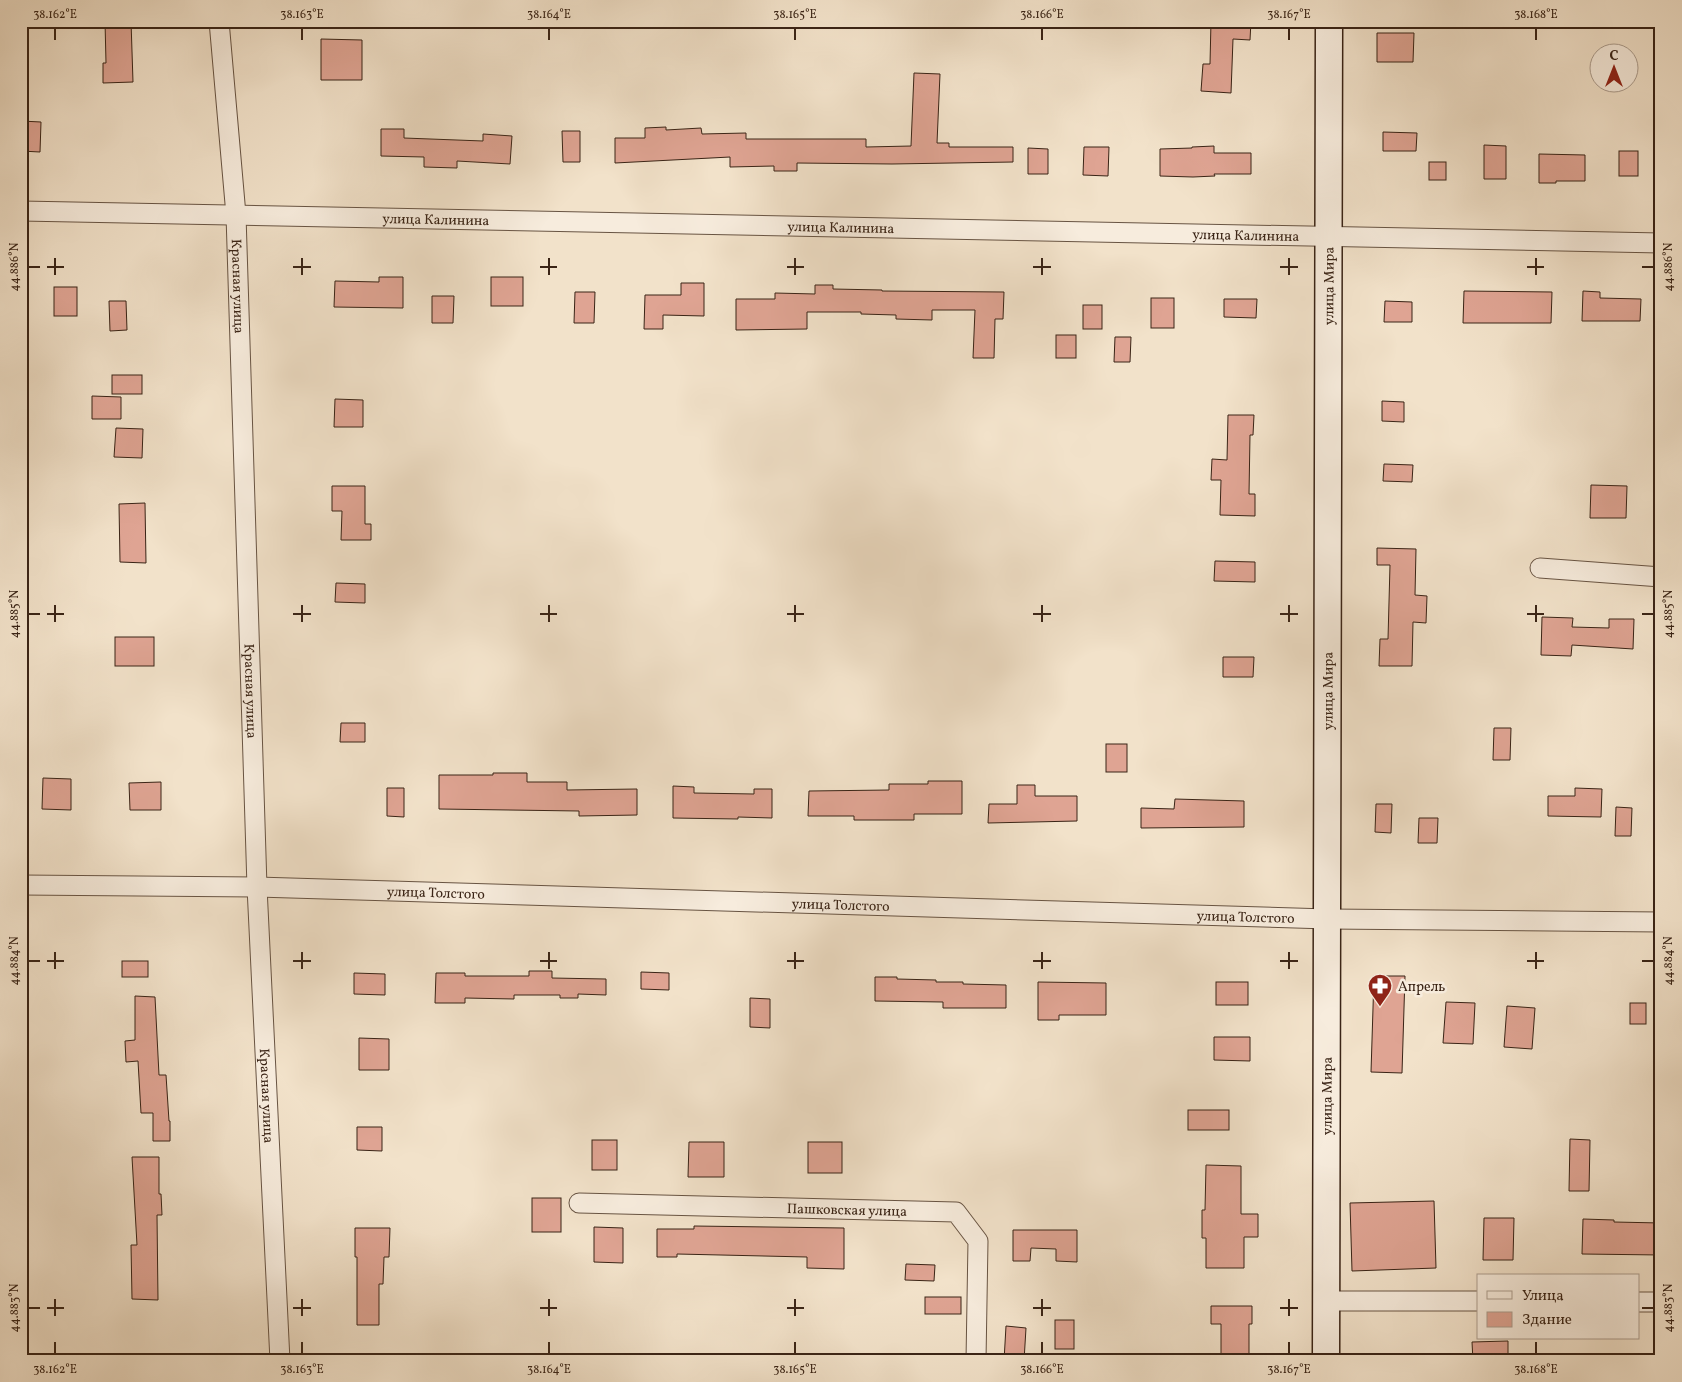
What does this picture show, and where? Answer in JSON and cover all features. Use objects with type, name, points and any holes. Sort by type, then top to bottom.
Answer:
[{"type":"main road","name":"улица Мира","points":[[1326,1361],[1329,21]]},
{"type":"street","name":"Красная улица","points":[[219,21],[236,215],[257,887],[280,1361]]},
{"type":"street","name":"улица Калинина","points":[[21,212],[1661,243]]},
{"type":"street","points":[[1540,568],[1661,577]]},
{"type":"street","name":"улица Толстого","points":[[21,885],[257,887],[1328,919],[1661,922]]},
{"type":"street","name":"Пашковская улица","points":[[579,1203],[956,1212],[978,1241],[976,1361]]},
{"type":"street","points":[[1326,1301],[1477,1301]]},
{"type":"building","points":[[105,21],[131,21],[133,82],[103,83],[103,63],[106,63]]},
{"type":"building","points":[[1211,21],[1251,21],[1250,40],[1233,39],[1231,93],[1201,91],[1203,64],[1210,64]]},
{"type":"building","points":[[1377,33],[1414,33],[1413,62],[1377,62]]},
{"type":"building","points":[[321,39],[362,40],[362,80],[321,80]]},
{"type":"building","points":[[914,73],[940,74],[937,143],[949,143],[949,147],[1013,147],[1013,162],[797,163],[797,171],[774,171],[774,166],[730,167],[730,157],[615,163],[615,138],[645,138],[645,128],[666,127],[666,130],[701,128],[702,134],[746,133],[746,139],[866,139],[866,147],[911,146]]},
{"type":"building","points":[[21,121],[41,122],[40,152],[21,151]]},
{"type":"building","points":[[381,129],[404,129],[404,138],[483,141],[483,134],[512,136],[510,164],[457,161],[457,168],[424,167],[424,157],[381,156]]},
{"type":"building","points":[[562,131],[580,131],[580,162],[563,162]]},
{"type":"building","points":[[1383,132],[1417,133],[1416,151],[1383,151]]},
{"type":"building","points":[[1484,145],[1506,146],[1506,179],[1484,179]]},
{"type":"building","points":[[1214,146],[1214,153],[1251,153],[1251,174],[1214,174],[1215,176],[1193,177],[1160,176],[1160,149]]},
{"type":"building","points":[[1084,147],[1109,147],[1108,176],[1083,175]]},
{"type":"building","points":[[1028,148],[1048,149],[1048,174],[1028,174]]},
{"type":"building","points":[[1619,151],[1638,151],[1638,176],[1619,176]]},
{"type":"building","points":[[1539,154],[1585,155],[1585,181],[1539,183]]},
{"type":"building","points":[[1429,162],[1446,162],[1446,180],[1429,180]]},
{"type":"building","points":[[379,277],[403,277],[403,308],[334,307],[335,281],[379,282]]},
{"type":"building","points":[[491,277],[523,277],[523,306],[491,306]]},
{"type":"building","points":[[681,283],[704,283],[704,316],[663,315],[663,329],[644,329],[645,295],[681,295]]},
{"type":"building","points":[[815,285],[833,285],[833,289],[882,291],[1004,292],[1003,319],[995,319],[994,358],[973,358],[975,310],[932,310],[932,320],[896,319],[896,315],[861,314],[861,312],[807,312],[807,329],[736,330],[736,299],[775,299],[775,293],[815,294]]},
{"type":"building","points":[[54,287],[77,287],[77,316],[54,316]]},
{"type":"building","points":[[1464,291],[1552,292],[1551,323],[1463,323]]},
{"type":"building","points":[[1583,291],[1600,292],[1600,298],[1641,299],[1640,321],[1582,321]]},
{"type":"building","points":[[575,292],[595,292],[594,323],[574,323]]},
{"type":"building","points":[[432,296],[454,296],[453,323],[432,323]]},
{"type":"building","points":[[1151,298],[1174,298],[1174,328],[1151,328]]},
{"type":"building","points":[[1224,299],[1257,299],[1256,318],[1224,317]]},
{"type":"building","points":[[109,301],[126,301],[127,330],[110,331]]},
{"type":"building","points":[[1385,301],[1412,302],[1412,322],[1384,322]]},
{"type":"building","points":[[1083,305],[1102,305],[1102,329],[1083,329]]},
{"type":"building","points":[[1056,335],[1076,335],[1076,358],[1056,358]]},
{"type":"building","points":[[1115,337],[1131,337],[1130,362],[1114,362]]},
{"type":"building","points":[[112,375],[142,375],[142,394],[112,394]]},
{"type":"building","points":[[92,396],[121,397],[121,419],[92,419]]},
{"type":"building","points":[[335,399],[363,400],[363,427],[334,427]]},
{"type":"building","points":[[1382,401],[1404,402],[1404,422],[1382,421]]},
{"type":"building","points":[[1228,415],[1254,415],[1253,435],[1250,435],[1249,494],[1255,494],[1255,516],[1220,515],[1221,480],[1211,480],[1212,459],[1227,460]]},
{"type":"building","points":[[116,428],[143,429],[142,458],[114,457]]},
{"type":"building","points":[[1384,464],[1413,465],[1412,482],[1383,481]]},
{"type":"building","points":[[1591,485],[1627,486],[1626,518],[1590,518]]},
{"type":"building","points":[[332,486],[365,486],[365,524],[371,524],[371,540],[341,540],[342,511],[332,511]]},
{"type":"building","points":[[145,503],[146,563],[120,562],[119,504]]},
{"type":"building","points":[[1377,548],[1416,549],[1415,595],[1427,596],[1426,623],[1413,622],[1412,666],[1379,666],[1380,639],[1388,639],[1390,565],[1377,565]]},
{"type":"building","points":[[1215,561],[1255,562],[1255,582],[1214,581]]},
{"type":"building","points":[[336,583],[365,584],[365,603],[335,602]]},
{"type":"building","points":[[1542,617],[1573,618],[1572,627],[1609,628],[1609,619],[1634,619],[1633,649],[1572,645],[1571,656],[1541,655]]},
{"type":"building","points":[[115,637],[154,637],[154,666],[115,666]]},
{"type":"building","points":[[1223,657],[1254,657],[1253,677],[1223,677]]},
{"type":"building","points":[[341,723],[365,723],[365,742],[340,742]]},
{"type":"building","points":[[1494,728],[1511,728],[1510,760],[1493,760]]},
{"type":"building","points":[[1106,744],[1127,744],[1127,772],[1106,772]]},
{"type":"building","points":[[493,773],[527,773],[527,782],[567,782],[567,790],[637,789],[637,815],[579,816],[579,811],[439,809],[439,775],[493,775]]},
{"type":"building","points":[[43,778],[71,779],[71,810],[42,809]]},
{"type":"building","points":[[928,781],[962,781],[962,814],[914,814],[914,820],[854,820],[854,816],[808,816],[809,791],[889,790],[889,784],[928,784]]},
{"type":"building","points":[[161,782],[161,810],[130,810],[129,783]]},
{"type":"building","points":[[1017,785],[1035,785],[1035,796],[1077,796],[1077,821],[988,823],[989,804],[1017,804]]},
{"type":"building","points":[[673,786],[694,787],[694,793],[754,794],[754,789],[772,789],[772,818],[673,818]]},
{"type":"building","points":[[387,788],[404,788],[404,817],[387,816]]},
{"type":"building","points":[[1575,788],[1602,789],[1601,817],[1548,816],[1548,796],[1575,796]]},
{"type":"building","points":[[1175,799],[1244,801],[1244,827],[1141,828],[1141,808],[1174,809]]},
{"type":"building","points":[[1376,804],[1392,804],[1391,833],[1375,832]]},
{"type":"building","points":[[1616,807],[1632,808],[1631,836],[1615,836]]},
{"type":"building","points":[[1419,818],[1438,818],[1437,843],[1418,843]]},
{"type":"building","points":[[122,961],[148,961],[148,977],[122,977]]},
{"type":"building","points":[[529,971],[552,971],[552,978],[606,979],[606,995],[578,994],[578,998],[560,998],[560,995],[514,995],[514,999],[465,998],[465,1003],[435,1003],[436,973],[465,973],[465,976],[529,976]]},
{"type":"building","points":[[641,972],[669,973],[669,990],[641,989]]},
{"type":"building","points":[[354,973],[385,974],[385,995],[354,994]]},
{"type":"building","points":[[1374,976],[1405,976],[1402,1073],[1371,1072]]},
{"type":"building","points":[[875,977],[936,980],[936,982],[963,982],[963,984],[1006,985],[1006,1008],[943,1008],[943,1002],[875,1001]]},
{"type":"building","points":[[1038,982],[1106,983],[1106,1015],[1059,1015],[1059,1020],[1038,1020]]},
{"type":"building","points":[[1216,982],[1248,982],[1248,1005],[1216,1005]]},
{"type":"building","points":[[135,996],[155,997],[159,1075],[166,1075],[170,1141],[153,1141],[153,1113],[141,1113],[138,1061],[126,1062],[125,1041],[135,1040]]},
{"type":"building","points":[[750,998],[770,999],[770,1028],[750,1027]]},
{"type":"building","points":[[1446,1002],[1475,1003],[1473,1044],[1443,1043]]},
{"type":"building","points":[[1630,1003],[1646,1003],[1646,1024],[1630,1024]]},
{"type":"building","points":[[1507,1006],[1535,1008],[1532,1049],[1504,1047]]},
{"type":"building","points":[[1214,1037],[1250,1037],[1250,1061],[1214,1060]]},
{"type":"building","points":[[359,1038],[389,1039],[389,1070],[359,1070]]},
{"type":"building","points":[[1188,1110],[1229,1110],[1229,1130],[1188,1130]]},
{"type":"building","points":[[357,1127],[382,1127],[382,1151],[357,1150]]},
{"type":"building","points":[[1570,1139],[1590,1140],[1589,1191],[1569,1191]]},
{"type":"building","points":[[592,1140],[617,1140],[617,1170],[592,1170]]},
{"type":"building","points":[[689,1142],[724,1142],[724,1177],[688,1177]]},
{"type":"building","points":[[808,1142],[842,1142],[842,1173],[808,1173]]},
{"type":"building","points":[[132,1157],[159,1157],[159,1194],[161,1194],[162,1215],[157,1215],[158,1300],[132,1299],[131,1245],[137,1245]]},
{"type":"building","points":[[1206,1165],[1241,1166],[1241,1214],[1258,1214],[1258,1237],[1244,1237],[1244,1268],[1206,1268],[1206,1238],[1202,1238],[1202,1210],[1205,1210]]},
{"type":"building","points":[[532,1198],[561,1198],[561,1232],[532,1232]]},
{"type":"building","points":[[1434,1201],[1436,1268],[1352,1271],[1350,1203]]},
{"type":"building","points":[[1484,1218],[1514,1218],[1513,1260],[1483,1260]]},
{"type":"building","points":[[1583,1219],[1661,1223],[1661,1255],[1582,1254]]},
{"type":"building","points":[[694,1226],[844,1228],[844,1269],[807,1268],[807,1257],[677,1254],[677,1257],[657,1257],[657,1229],[694,1229]]},
{"type":"building","points":[[594,1227],[623,1228],[623,1263],[594,1262]]},
{"type":"building","points":[[355,1228],[390,1228],[389,1257],[384,1257],[383,1284],[379,1284],[379,1325],[357,1325]]},
{"type":"building","points":[[1013,1230],[1077,1230],[1077,1262],[1056,1261],[1056,1249],[1031,1248],[1030,1261],[1013,1261]]},
{"type":"building","points":[[906,1264],[935,1265],[934,1281],[905,1280]]},
{"type":"building","points":[[925,1297],[961,1297],[961,1314],[925,1314]]},
{"type":"building","points":[[1211,1306],[1252,1306],[1252,1324],[1249,1324],[1249,1358],[1221,1358],[1221,1324],[1211,1324]]},
{"type":"building","points":[[1055,1320],[1074,1320],[1074,1349],[1055,1349]]},
{"type":"building","points":[[1006,1326],[1026,1328],[1024,1361],[1004,1361]]},
{"type":"building","points":[[1508,1341],[1508,1361],[1473,1361],[1472,1342]]},
{"type":"place","name":"Апрель","points":[[1380,1007]]}]
